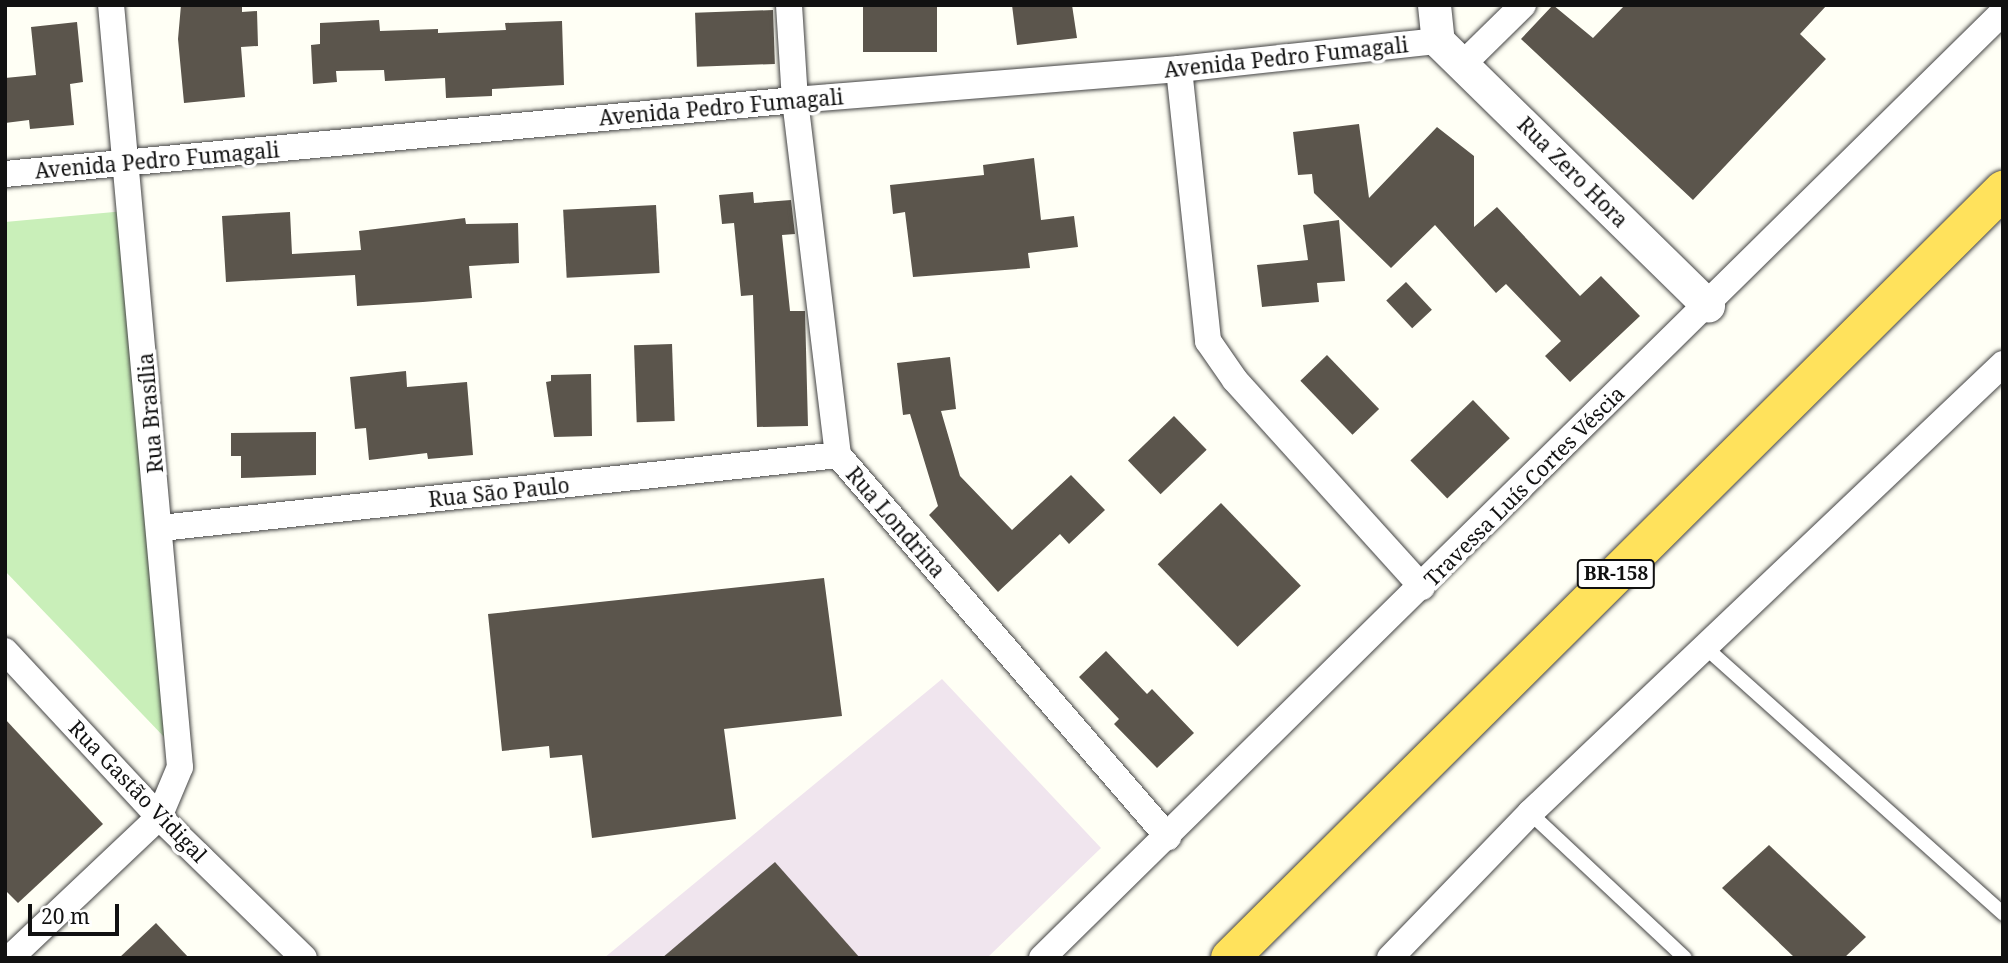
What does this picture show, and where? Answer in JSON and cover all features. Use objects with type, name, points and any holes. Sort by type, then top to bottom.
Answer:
[{"type":"highway","name":"BR-158","points":[[1230,958],[2003,190]]},
{"type":"street","name":"Rua Brasília","points":[[111,5],[161,528],[180,766],[159,817]]},
{"type":"street","name":"Rua Londrina","points":[[789,5],[795,100],[838,455],[1168,836]]},
{"type":"street","points":[[1434,5],[1438,41]]},
{"type":"street","points":[[1463,64],[1523,5]]},
{"type":"street","name":"Travessa Luís Cortes Véscia","points":[[1042,958],[1422,587],[2003,12]]},
{"type":"street","name":"Avenida Pedro Fumagali","points":[[5,174],[795,100],[1179,69],[1438,41]]},
{"type":"street","name":"Rua Zero Hora","points":[[1438,41],[1708,305]]},
{"type":"street","points":[[1179,69],[1208,341],[1235,380],[1422,587]]},
{"type":"street","points":[[1390,958],[1530,813],[2003,364]]},
{"type":"street","name":"Rua São Paulo","points":[[161,528],[838,455]]},
{"type":"street","name":"Rua Gastão Vidigal","points":[[5,651],[159,817],[304,958]]},
{"type":"street","points":[[10,958],[159,817]]},
{"type":"lane","points":[[1706,648],[2003,914]]},
{"type":"lane","points":[[1530,813],[1685,958]]},
{"type":"shaded area","points":[[942,679],[1101,848],[987,958],[604,958]]},
{"type":"green space","points":[[125,211],[167,740],[5,571],[5,222]]},
{"type":"building","points":[[181,5],[242,5],[242,12],[257,11],[258,46],[241,47],[245,97],[184,103],[178,39]]},
{"type":"building","points":[[863,5],[937,5],[937,52],[863,52]]},
{"type":"building","points":[[1012,5],[1072,5],[1077,38],[1017,45]]},
{"type":"building","points":[[1553,5],[1593,38],[1625,5],[1827,5],[1800,34],[1826,59],[1693,200],[1521,39]]},
{"type":"building","points":[[773,10],[775,64],[697,67],[695,13]]},
{"type":"building","points":[[379,20],[380,31],[438,29],[438,33],[506,30],[505,23],[562,21],[564,85],[492,89],[492,96],[446,98],[445,78],[385,81],[384,70],[336,71],[337,82],[313,84],[311,45],[320,44],[320,23]]},
{"type":"building","points":[[77,22],[83,82],[70,84],[74,125],[30,129],[29,120],[5,123],[5,78],[36,75],[31,27]]},
{"type":"building","points":[[1359,124],[1369,198],[1437,127],[1474,156],[1474,227],[1497,207],[1580,296],[1601,276],[1640,316],[1570,382],[1545,356],[1561,341],[1506,284],[1496,293],[1435,225],[1391,268],[1314,193],[1312,174],[1298,175],[1293,132]]},
{"type":"building","points":[[1034,158],[1041,220],[1074,216],[1078,247],[1028,253],[1030,268],[913,277],[905,212],[893,214],[890,185],[984,175],[983,165]]},
{"type":"building","points":[[753,192],[754,203],[791,200],[795,234],[782,235],[790,311],[805,311],[808,426],[757,427],[753,295],[741,296],[734,223],[722,224],[719,195]]},
{"type":"building","points":[[656,205],[660,273],[567,278],[563,210]]},
{"type":"building","points":[[290,212],[292,254],[361,250],[359,231],[465,218],[466,224],[518,223],[519,263],[469,266],[472,298],[423,302],[357,306],[355,275],[226,282],[222,216]]},
{"type":"building","points":[[1339,220],[1345,281],[1317,283],[1319,302],[1262,307],[1257,265],[1308,260],[1303,225]]},
{"type":"building","points":[[1406,282],[1432,310],[1412,328],[1386,300]]},
{"type":"building","points":[[672,344],[675,421],[637,422],[634,345]]},
{"type":"building","points":[[1327,355],[1379,409],[1352,435],[1300,381]]},
{"type":"building","points":[[950,357],[956,409],[941,411],[960,476],[1012,530],[1071,475],[1105,510],[1069,544],[1060,534],[998,592],[929,515],[938,506],[910,414],[903,415],[897,363]]},
{"type":"building","points":[[406,371],[407,387],[467,382],[473,455],[428,459],[427,453],[369,460],[366,428],[355,429],[350,377]]},
{"type":"building","points":[[591,374],[592,436],[554,437],[546,382],[551,381],[551,375]]},
{"type":"building","points":[[1473,400],[1510,438],[1447,499],[1410,460]]},
{"type":"building","points":[[1174,416],[1207,450],[1161,494],[1128,460]]},
{"type":"building","points":[[316,432],[316,475],[241,478],[241,456],[231,456],[231,433]]},
{"type":"building","points":[[1221,503],[1301,586],[1238,647],[1158,564]]},
{"type":"building","points":[[824,578],[842,716],[724,729],[736,819],[592,838],[582,755],[550,758],[549,746],[502,751],[488,614]]},
{"type":"building","points":[[1106,651],[1147,694],[1152,689],[1194,733],[1157,768],[1114,724],[1119,719],[1079,677]]},
{"type":"building","points":[[5,719],[103,824],[18,903],[5,890]]},
{"type":"building","points":[[1769,845],[1866,937],[1844,958],[1795,958],[1722,888]]},
{"type":"building","points":[[775,862],[860,958],[662,958]]},
{"type":"building","points":[[156,923],[189,958],[119,958]]}]
